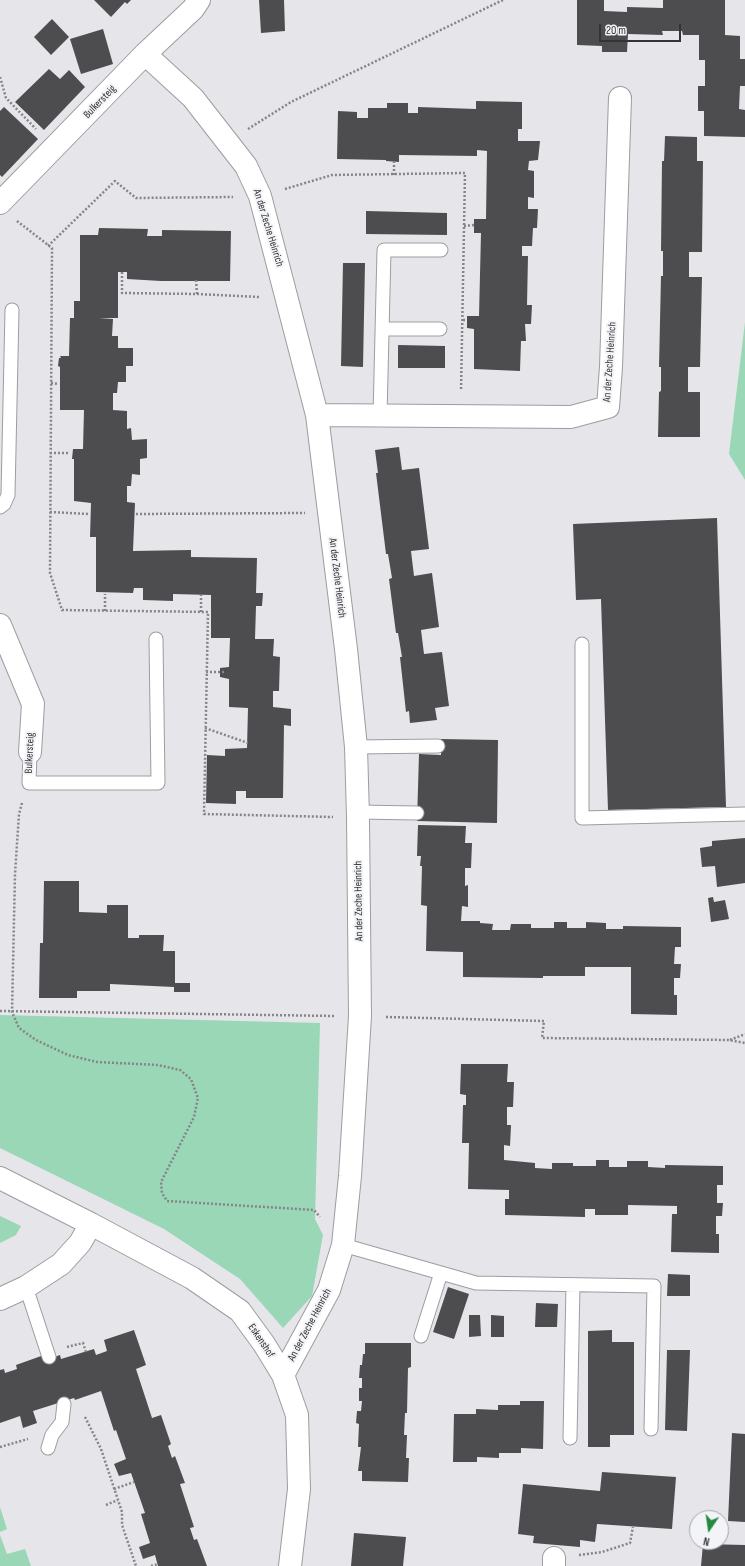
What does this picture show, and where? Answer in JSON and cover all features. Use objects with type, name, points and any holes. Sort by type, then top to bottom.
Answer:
[{"type":"street","name":"Bulkersteig","points":[[6,210],[55,148],[145,54],[193,9],[199,0]]},
{"type":"street","name":"An der Zeche Heinrich","points":[[145,54],[193,98],[246,166],[260,196],[318,415],[346,649],[356,747],[360,1016],[350,1176],[343,1245],[329,1290],[283,1375]]},
{"type":"street","name":"An der Zeche Heinrich","points":[[318,415],[571,417],[608,407],[620,98]]},
{"type":"street","name":"Bulkersteig","points":[[0,625],[33,704],[30,752]]},
{"type":"street","name":"Eskenshof","points":[[0,1178],[91,1224],[192,1278],[240,1311],[264,1344],[283,1375],[297,1415],[299,1489],[290,1566]]},
{"type":"street","points":[[0,1299],[26,1287],[61,1264],[80,1243],[91,1224]]},
{"type":"lane","points":[[380,416],[384,250],[441,250]]},
{"type":"lane","points":[[0,507],[4,504],[8,495],[12,310]]},
{"type":"lane","points":[[383,329],[440,329]]},
{"type":"lane","name":"Bulkersteig","points":[[30,752],[29,783],[158,783],[156,639]]},
{"type":"lane","points":[[582,644],[582,818],[745,814]]},
{"type":"lane","points":[[356,747],[438,746]]},
{"type":"lane","points":[[358,814],[417,814]]},
{"type":"lane","points":[[343,1245],[476,1283],[654,1286],[651,1428]]},
{"type":"lane","points":[[421,1336],[441,1273]]},
{"type":"lane","points":[[570,1438],[573,1285]]},
{"type":"lane","points":[[26,1287],[49,1357]]},
{"type":"lane","points":[[48,1448],[52,1435],[62,1422],[64,1410]]},
{"type":"path","points":[[227,142],[291,102],[503,0]]},
{"type":"path","points":[[0,77],[6,98],[55,148]]},
{"type":"path","points":[[394,159],[394,175]]},
{"type":"path","points":[[48,246],[115,181],[136,198],[260,196]]},
{"type":"path","points":[[6,210],[52,248],[50,573],[62,610],[208,612],[204,814],[358,814]]},
{"type":"path","points":[[464,226],[474,225]]},
{"type":"path","points":[[122,272],[122,293],[197,294],[288,298]]},
{"type":"path","points":[[196,280],[197,294]]},
{"type":"path","points":[[51,383],[58,384]]},
{"type":"path","points":[[50,453],[70,453]]},
{"type":"path","points":[[50,512],[89,514]]},
{"type":"path","points":[[136,514],[273,514],[329,512]]},
{"type":"path","points":[[105,594],[105,611]]},
{"type":"path","points":[[201,595],[201,612]]},
{"type":"path","points":[[206,672],[224,672]]},
{"type":"path","points":[[205,728],[248,743]]},
{"type":"path","points":[[29,783],[19,814],[15,874],[12,1012],[19,1028],[36,1040],[68,1055],[97,1062],[158,1065],[180,1070],[191,1079],[198,1098],[194,1117],[161,1182],[162,1193],[167,1201],[314,1210],[343,1245]]},
{"type":"path","points":[[745,1034],[729,1040],[745,1043]]},
{"type":"path","points":[[64,1410],[82,1412],[101,1449],[122,1512],[122,1525],[136,1566]]},
{"type":"path","points":[[0,1447],[27,1439],[52,1435]]},
{"type":"path","points":[[114,1489],[134,1482]]},
{"type":"path","points":[[106,1505],[118,1500]]},
{"type":"path","points":[[554,1562],[602,1552],[630,1543],[633,1527]]},
{"type":"path","points":[[151,1566],[158,1564]]},
{"type":"green space","points":[[745,322],[745,480],[729,454]]},
{"type":"green space","points":[[0,1015],[320,1023],[315,1219],[323,1235],[312,1296],[283,1328],[240,1279],[164,1229],[0,1148]]},
{"type":"green space","points":[[0,1216],[21,1226],[16,1235],[0,1243]]},
{"type":"green space","points":[[0,1507],[7,1529],[0,1532]]},
{"type":"green space","points":[[0,1535],[7,1554],[25,1549],[31,1566],[0,1566]]},
{"type":"building","points":[[94,0],[131,0],[127,4],[125,2],[111,17]]},
{"type":"building","points":[[259,0],[284,0],[285,31],[261,33]]},
{"type":"building","points":[[577,0],[604,0],[604,11],[627,12],[627,7],[663,8],[663,0],[725,0],[725,35],[740,36],[740,59],[745,59],[745,86],[740,86],[739,109],[745,110],[745,137],[704,136],[704,111],[698,111],[698,86],[705,86],[705,60],[699,60],[699,35],[683,35],[682,31],[662,31],[663,35],[628,34],[627,52],[602,52],[602,46],[577,45]]},
{"type":"building","points":[[52,19],[69,37],[51,55],[34,37]]},
{"type":"building","points":[[103,29],[113,64],[81,74],[70,39]]},
{"type":"building","points":[[49,69],[60,79],[69,70],[85,87],[44,130],[15,102]]},
{"type":"building","points":[[476,101],[522,102],[522,129],[518,129],[518,141],[540,141],[538,160],[529,161],[528,170],[534,171],[534,198],[528,197],[528,209],[538,209],[537,228],[533,228],[532,246],[522,246],[522,256],[528,256],[527,305],[532,305],[531,324],[525,324],[526,341],[521,341],[520,371],[474,369],[474,329],[467,328],[467,316],[479,316],[481,233],[474,233],[474,219],[486,219],[487,151],[477,150],[477,156],[399,155],[399,162],[386,160],[337,159],[338,111],[357,112],[357,118],[368,118],[368,108],[387,108],[387,103],[408,103],[408,113],[418,113],[418,107],[476,109]]},
{"type":"building","points":[[4,107],[38,139],[2,177],[0,175],[0,111]]},
{"type":"building","points":[[665,136],[697,137],[697,161],[703,161],[702,252],[689,252],[689,277],[702,277],[700,367],[688,367],[688,392],[700,392],[700,437],[658,437],[659,392],[661,391],[661,367],[659,367],[661,276],[663,276],[663,251],[661,251],[662,161],[664,161]]},
{"type":"building","points":[[366,211],[447,213],[447,235],[366,234]]},
{"type":"building","points":[[99,228],[148,229],[147,236],[162,236],[162,230],[231,231],[230,281],[161,281],[127,279],[127,272],[118,272],[118,318],[99,318],[113,319],[112,336],[118,336],[118,348],[133,348],[133,366],[126,366],[126,382],[118,382],[117,393],[113,393],[113,410],[127,411],[127,429],[131,428],[132,440],[147,439],[147,458],[140,459],[140,475],[132,474],[131,486],[127,486],[127,502],[135,503],[133,551],[191,550],[191,557],[257,558],[256,593],[263,593],[262,606],[256,606],[255,639],[274,639],[273,656],[280,657],[279,691],[273,691],[273,707],[291,709],[291,726],[284,725],[283,798],[246,798],[246,791],[236,791],[236,804],[206,803],[207,755],[225,756],[225,749],[247,748],[248,708],[229,707],[229,679],[220,677],[220,668],[229,667],[230,638],[211,638],[211,595],[173,594],[173,601],[143,600],[143,588],[134,588],[133,593],[96,592],[96,537],[90,537],[91,503],[74,501],[73,449],[83,449],[84,410],[60,410],[60,367],[58,366],[59,358],[61,358],[60,356],[69,356],[70,318],[74,318],[74,301],[80,301],[80,235],[98,235]]},
{"type":"building","points":[[343,263],[365,263],[363,367],[341,366]]},
{"type":"building","points":[[398,345],[445,346],[445,368],[398,368]]},
{"type":"building","points":[[399,447],[402,470],[419,468],[429,549],[411,551],[414,576],[432,573],[439,627],[421,630],[424,654],[442,652],[449,706],[435,708],[437,720],[410,723],[409,711],[406,712],[400,657],[402,657],[398,633],[396,633],[389,579],[392,578],[388,554],[386,554],[376,473],[378,473],[375,450]]},
{"type":"building","points":[[717,518],[726,807],[608,810],[601,599],[576,600],[573,524]]},
{"type":"building","points":[[441,739],[498,740],[497,823],[417,821],[419,754],[441,755]]},
{"type":"building","points":[[418,825],[466,826],[465,843],[472,843],[471,868],[465,868],[465,886],[468,885],[468,907],[462,906],[461,921],[480,921],[480,923],[493,924],[492,930],[510,930],[511,924],[531,924],[531,928],[554,928],[554,922],[567,922],[567,928],[586,928],[586,922],[606,923],[606,929],[623,929],[623,926],[681,927],[681,947],[675,947],[674,964],[681,964],[680,978],[674,978],[674,995],[677,995],[677,1015],[631,1014],[631,967],[585,967],[585,976],[543,976],[543,978],[463,977],[463,952],[426,951],[427,906],[421,905],[422,866],[420,866],[421,856],[417,856]]},
{"type":"building","points":[[745,838],[745,883],[717,887],[715,866],[702,867],[700,848],[712,846],[712,841]]},
{"type":"building","points":[[44,881],[79,881],[79,912],[107,913],[107,905],[128,905],[128,938],[139,938],[139,935],[164,935],[163,951],[175,951],[175,983],[190,983],[190,992],[174,992],[174,987],[110,984],[110,991],[77,991],[77,998],[39,998],[40,943],[43,943]]},
{"type":"building","points":[[713,897],[714,902],[725,900],[729,919],[711,922],[708,898]]},
{"type":"building","points":[[461,1064],[508,1064],[507,1082],[514,1082],[513,1107],[507,1107],[507,1125],[511,1125],[510,1146],[504,1145],[504,1160],[535,1163],[535,1168],[552,1169],[552,1163],[573,1163],[573,1166],[596,1166],[596,1160],[609,1160],[609,1167],[627,1167],[627,1161],[648,1161],[648,1167],[665,1168],[665,1165],[723,1166],[723,1185],[717,1185],[717,1203],[723,1203],[722,1216],[716,1216],[716,1234],[719,1234],[719,1253],[671,1252],[672,1214],[677,1214],[677,1206],[628,1205],[628,1215],[595,1215],[595,1209],[585,1209],[585,1217],[505,1215],[505,1199],[509,1199],[509,1190],[468,1189],[469,1143],[462,1143],[463,1105],[466,1105],[466,1095],[460,1094]]},
{"type":"building","points":[[668,1274],[690,1275],[690,1296],[667,1296]]},
{"type":"building","points":[[448,1287],[469,1294],[454,1339],[433,1332]]},
{"type":"building","points":[[536,1303],[558,1304],[557,1327],[535,1327]]},
{"type":"building","points":[[469,1315],[480,1315],[481,1336],[469,1337]]},
{"type":"building","points":[[491,1315],[504,1316],[504,1337],[491,1337]]},
{"type":"building","points":[[134,1330],[146,1365],[136,1369],[152,1418],[161,1415],[171,1444],[168,1446],[172,1458],[175,1456],[185,1483],[180,1484],[194,1527],[190,1528],[194,1540],[197,1539],[207,1566],[158,1566],[155,1555],[143,1559],[139,1547],[150,1543],[141,1514],[145,1513],[131,1473],[119,1476],[114,1464],[126,1459],[116,1430],[114,1431],[101,1391],[75,1400],[74,1398],[33,1411],[37,1423],[23,1428],[20,1416],[0,1423],[0,1370],[4,1369],[5,1373],[17,1369],[16,1365],[44,1355],[46,1360],[60,1355],[61,1359],[94,1349],[96,1355],[107,1351],[104,1340]]},
{"type":"building","points":[[612,1330],[612,1342],[634,1342],[634,1435],[610,1435],[610,1447],[588,1447],[588,1331]]},
{"type":"building","points":[[365,1343],[411,1343],[411,1367],[408,1368],[407,1413],[405,1413],[404,1435],[407,1435],[406,1458],[409,1458],[408,1482],[362,1481],[362,1471],[358,1471],[361,1447],[358,1447],[359,1424],[356,1423],[357,1411],[361,1411],[362,1401],[359,1401],[359,1388],[362,1388],[362,1378],[359,1378],[360,1365],[362,1365],[363,1354],[365,1354]]},
{"type":"building","points":[[667,1350],[690,1350],[687,1431],[665,1430]]},
{"type":"building","points":[[520,1401],[544,1401],[543,1449],[521,1448],[521,1453],[499,1453],[499,1458],[477,1457],[477,1462],[453,1462],[454,1414],[476,1414],[476,1409],[498,1410],[498,1405],[520,1405]]},
{"type":"building","points":[[732,1433],[745,1434],[745,1522],[729,1521]]},
{"type":"building","points":[[602,1472],[676,1477],[672,1529],[597,1524],[595,1542],[580,1540],[580,1547],[533,1543],[534,1536],[518,1534],[523,1484],[600,1491]]},
{"type":"building","points":[[354,1533],[406,1537],[403,1566],[351,1566]]},
{"type":"building","points":[[729,1545],[745,1545],[745,1566],[701,1566],[702,1550],[729,1550]]}]
